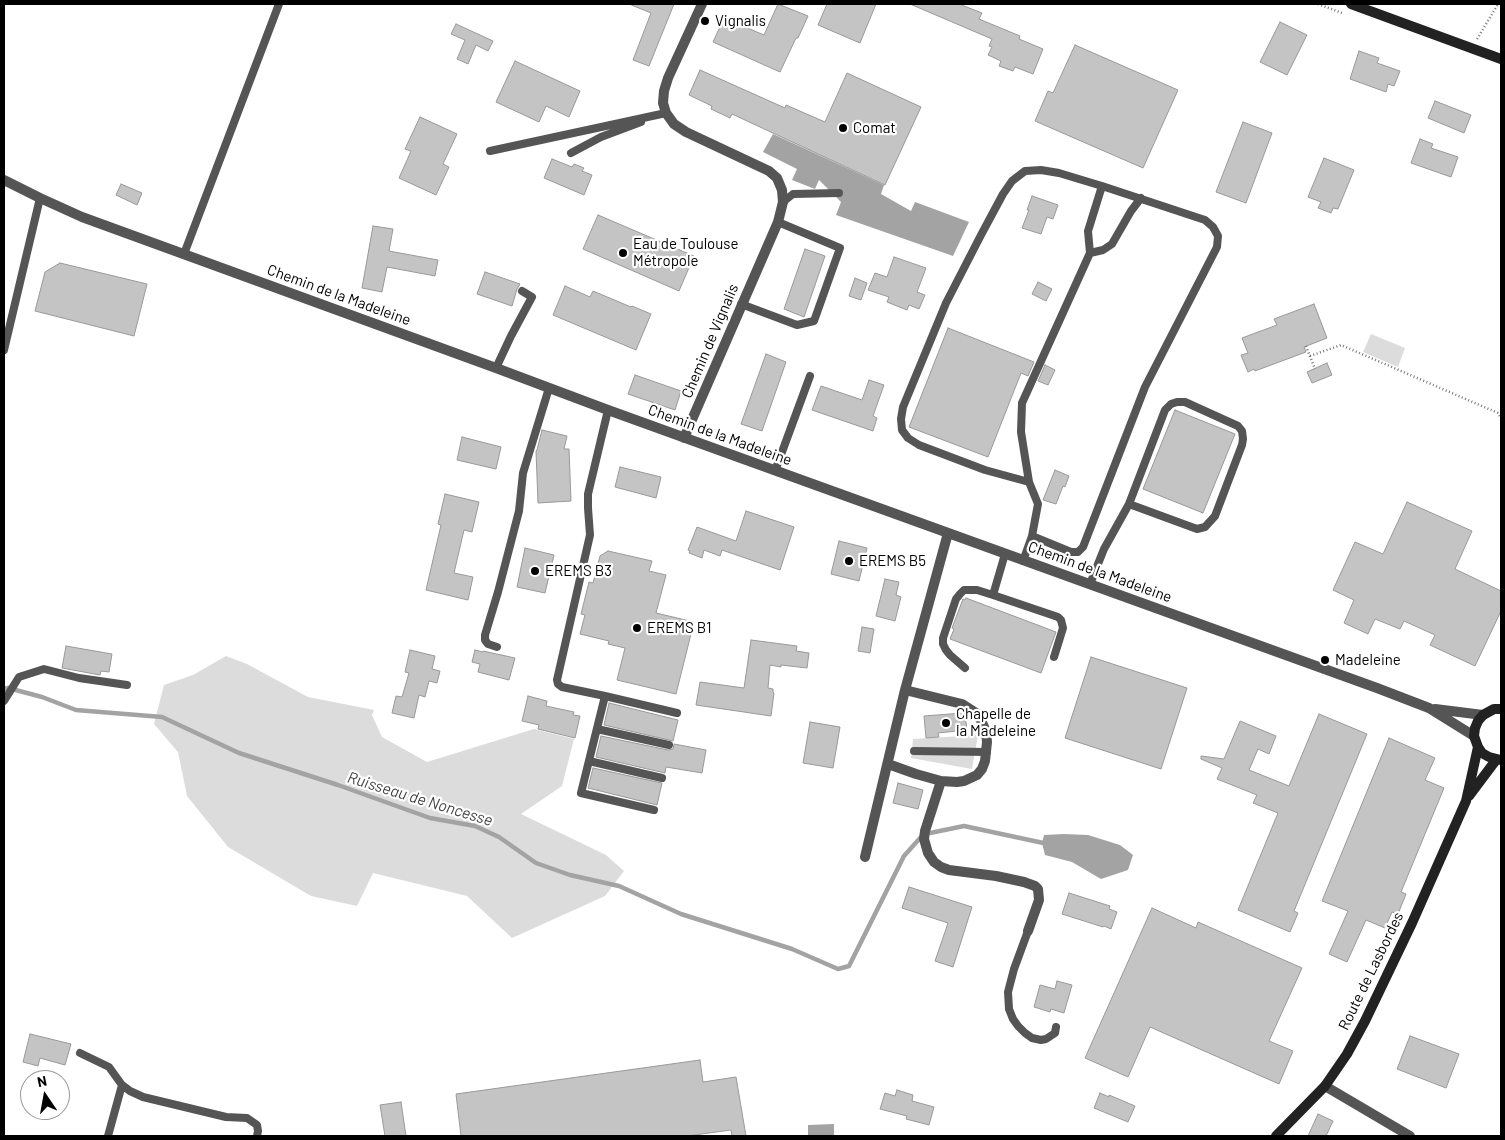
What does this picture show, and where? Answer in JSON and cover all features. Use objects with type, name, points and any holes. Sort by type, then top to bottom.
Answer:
[{"type":"street","points":[[666,113],[663,103],[668,78],[702,4]]},
{"type":"street","points":[[1351,4],[1501,59]]},
{"type":"street","name":"Chemin de Vignalis","points":[[666,113],[674,124],[686,132],[769,171],[777,178],[782,190],[783,202],[778,222],[684,438]]},
{"type":"street","name":"Chemin de la Madeleine","points":[[4,180],[82,217],[684,438],[1358,681],[1429,708],[1474,736]]},
{"type":"street","points":[[865,857],[905,690],[948,533]]},
{"type":"street","points":[[888,764],[941,781],[957,782],[978,775],[982,769],[987,752],[984,726],[976,713],[970,708],[962,704],[905,690]]},
{"type":"street","name":"Chemin de la Madeleine","points":[[1429,708],[1483,715]]},
{"type":"street","points":[[1499,760],[1489,758],[1482,753],[1474,736],[1478,721],[1483,715],[1501,708]]},
{"type":"street","name":"Route de Lasbordes","points":[[1276,1136],[1325,1086],[1347,1054],[1365,1021],[1412,923],[1466,801],[1478,747]]},
{"type":"street","name":"Route de Lasbordes","points":[[1466,801],[1499,760]]},
{"type":"street","points":[[941,781],[925,832],[924,839],[928,853],[934,862],[949,870],[996,876],[1035,886],[1038,889],[1039,900],[1028,931]]},
{"type":"street","points":[[1325,1086],[1410,1136]]},
{"type":"lane","points":[[184,254],[279,4]]},
{"type":"lane","points":[[490,151],[666,113]]},
{"type":"lane","points":[[571,154],[601,137],[666,113]]},
{"type":"lane","points":[[1029,482],[985,470],[919,444],[908,438],[902,430],[901,419],[903,407],[946,303],[981,235],[1012,182],[1025,171],[1041,170],[1059,173],[1205,220],[1214,227],[1218,236],[1217,247],[1145,387],[1083,547],[1078,552],[1070,552],[1032,536]]},
{"type":"lane","points":[[1023,561],[1032,536],[1038,504],[1029,482],[1021,438],[1022,403],[1090,253],[1088,231],[1102,186]]},
{"type":"lane","points":[[783,202],[793,194],[839,193]]},
{"type":"lane","points":[[4,350],[40,198]]},
{"type":"lane","points":[[1090,253],[1103,250],[1112,244],[1131,211],[1141,198]]},
{"type":"lane","points":[[741,304],[797,325],[814,321],[840,248],[778,222]]},
{"type":"lane","points":[[496,368],[510,336],[532,297],[522,291]]},
{"type":"lane","points":[[775,470],[810,376]]},
{"type":"lane","points":[[498,647],[488,644],[485,640],[485,635],[519,511],[524,473],[549,388]]},
{"type":"lane","points":[[1090,584],[1104,549],[1129,504],[1165,410],[1171,404],[1185,402],[1238,426],[1242,431],[1242,445],[1214,516],[1205,527],[1197,529],[1129,504]]},
{"type":"lane","points":[[608,410],[588,494],[590,535],[557,680],[558,684],[562,687],[677,713]]},
{"type":"lane","points":[[993,595],[1005,554]]},
{"type":"lane","points":[[965,668],[950,655],[943,644],[943,638],[956,599],[964,590],[977,590],[1062,620],[1063,628],[1054,658]]},
{"type":"lane","points":[[4,701],[19,677],[44,669],[79,678],[127,686]]},
{"type":"lane","points":[[605,696],[581,792],[654,810]]},
{"type":"lane","points":[[597,729],[669,746]]},
{"type":"lane","points":[[914,751],[987,752]]},
{"type":"lane","points":[[589,761],[662,778]]},
{"type":"lane","points":[[1028,931],[1008,992],[1009,1009],[1018,1026],[1032,1038],[1046,1039],[1055,1033],[1056,1027]]},
{"type":"lane","points":[[80,1054],[109,1067],[122,1085],[130,1091],[143,1097],[226,1117],[247,1118],[257,1125],[257,1136]]},
{"type":"lane","points":[[108,1136],[122,1085]]},
{"type":"path","points":[[1472,48],[1498,4]]},
{"type":"path","points":[[1310,356],[1341,345],[1498,413],[1501,418]]},
{"type":"path","points":[[1306,346],[1315,368]]},
{"type":"shaded area","points":[[773,134],[884,185],[881,194],[911,211],[915,202],[969,222],[953,256],[836,215],[841,202],[819,180],[815,189],[792,180],[797,169],[763,152]]},
{"type":"shaded area","points":[[1371,334],[1405,348],[1398,367],[1363,352]]},
{"type":"shaded area","points":[[226,656],[247,664],[308,697],[374,710],[372,715],[382,737],[427,762],[534,729],[574,739],[562,786],[521,814],[606,855],[624,871],[605,896],[512,938],[467,896],[373,873],[357,906],[311,896],[228,847],[187,796],[178,752],[154,724],[164,685],[193,675]]},
{"type":"shaded area","points":[[978,735],[972,769],[911,758],[913,739]]},
{"type":"shaded area","points":[[1044,835],[1088,835],[1120,845],[1133,855],[1128,870],[1101,879],[1072,862],[1045,855],[1042,843]]},
{"type":"shaded area","points":[[834,1124],[834,1136],[808,1136],[808,1125]]},
{"type":"building","points":[[629,4],[674,4],[649,66],[633,60],[651,13]]},
{"type":"building","points":[[778,4],[808,16],[780,72],[713,42],[724,18],[764,35]]},
{"type":"building","points":[[827,4],[876,4],[860,43],[818,25]]},
{"type":"building","points":[[910,4],[959,4],[982,13],[979,19],[1020,36],[1019,39],[1043,49],[1033,74],[1015,67],[1013,71],[999,66],[1001,61],[988,55],[992,47],[989,46],[992,39]]},
{"type":"building","points":[[1280,22],[1307,35],[1287,75],[1260,62]]},
{"type":"building","points":[[456,24],[493,41],[488,51],[476,45],[468,64],[457,59],[465,40],[451,34]]},
{"type":"building","points":[[1075,45],[1178,90],[1143,168],[1035,121],[1048,91],[1053,93]]},
{"type":"building","points":[[1359,51],[1379,58],[1377,63],[1400,71],[1394,86],[1388,84],[1386,92],[1350,79]]},
{"type":"building","points":[[515,61],[580,91],[569,117],[546,106],[539,122],[496,102]]},
{"type":"building","name":"Comat","points":[[700,70],[785,108],[786,105],[825,122],[847,73],[921,107],[885,185],[732,114],[730,118],[711,109],[712,106],[689,95]]},
{"type":"building","points":[[1435,101],[1471,115],[1464,133],[1428,118]]},
{"type":"building","points":[[420,117],[457,134],[443,164],[449,167],[436,195],[399,178],[411,151],[405,149]]},
{"type":"building","points":[[1243,122],[1272,133],[1246,203],[1216,192]]},
{"type":"building","points":[[1420,139],[1433,144],[1431,148],[1458,157],[1451,177],[1411,163]]},
{"type":"building","points":[[1324,158],[1354,170],[1338,209],[1333,208],[1331,213],[1318,208],[1321,202],[1308,197]]},
{"type":"building","points":[[552,159],[572,167],[574,164],[584,168],[582,171],[592,175],[584,195],[544,178]]},
{"type":"building","points":[[121,184],[142,193],[137,205],[116,195]]},
{"type":"building","points":[[1032,196],[1058,205],[1053,219],[1047,217],[1041,234],[1022,228]]},
{"type":"building","name":"Eau de Toulouse Métropole","points":[[598,215],[694,256],[679,291],[583,249]]},
{"type":"building","points":[[373,226],[393,229],[389,251],[438,260],[435,276],[387,267],[382,292],[362,288]]},
{"type":"building","points":[[805,249],[825,256],[804,317],[784,309]]},
{"type":"building","points":[[894,257],[926,268],[917,292],[925,295],[919,309],[909,305],[907,310],[887,302],[889,297],[868,290],[875,273],[887,277]]},
{"type":"building","points":[[60,263],[147,284],[134,336],[35,311],[45,272]]},
{"type":"building","points":[[485,272],[520,284],[512,306],[477,294]]},
{"type":"building","points":[[855,278],[867,283],[861,300],[849,296]]},
{"type":"building","points":[[1038,282],[1052,289],[1046,301],[1032,294]]},
{"type":"building","points":[[565,286],[590,297],[593,291],[651,314],[636,350],[553,315]]},
{"type":"building","points":[[1314,304],[1327,338],[1304,347],[1306,352],[1248,372],[1241,355],[1248,353],[1242,338],[1277,325],[1274,319]]},
{"type":"building","points":[[948,328],[1034,362],[1028,376],[1021,373],[988,457],[909,427]]},
{"type":"building","points":[[766,354],[786,362],[762,431],[741,424]]},
{"type":"building","points":[[1327,363],[1332,375],[1312,383],[1307,372]]},
{"type":"building","points":[[1045,365],[1055,370],[1048,385],[1038,381]]},
{"type":"building","points":[[635,375],[681,391],[675,410],[628,394]]},
{"type":"building","points":[[869,380],[884,385],[873,416],[877,418],[873,431],[812,410],[821,386],[862,400]]},
{"type":"building","points":[[1175,410],[1235,434],[1203,513],[1143,489]]},
{"type":"building","points":[[542,430],[567,436],[564,449],[569,449],[571,501],[538,503],[536,451]]},
{"type":"building","points":[[462,437],[501,447],[496,469],[457,460]]},
{"type":"building","points":[[620,467],[661,477],[656,498],[615,487]]},
{"type":"building","points":[[1055,470],[1069,476],[1056,504],[1043,500]]},
{"type":"building","points":[[445,494],[479,502],[472,532],[464,530],[454,573],[473,577],[468,600],[426,590],[441,525],[438,524]]},
{"type":"building","points":[[1407,502],[1472,531],[1455,569],[1501,591],[1501,611],[1475,666],[1430,645],[1435,635],[1404,621],[1400,629],[1375,619],[1368,634],[1344,623],[1354,600],[1333,590],[1355,542],[1383,554]]},
{"type":"building","points":[[746,511],[794,527],[780,570],[722,550],[720,556],[704,550],[702,558],[689,553],[690,551],[688,550],[697,527],[736,541]]},
{"type":"building","name":"EREMS B5","points":[[839,541],[867,548],[859,581],[831,574]]},
{"type":"building","name":"EREMS B3","points":[[525,548],[554,555],[545,593],[517,587]]},
{"type":"building","name":"EREMS B1","points":[[608,551],[652,561],[649,571],[666,575],[656,613],[694,622],[676,694],[617,680],[625,648],[608,644],[609,641],[580,634],[585,615],[581,614],[589,582],[593,583],[600,556]]},
{"type":"building","points":[[885,579],[899,582],[896,595],[901,597],[895,621],[876,616]]},
{"type":"building","points":[[966,598],[1056,632],[1041,673],[950,639],[963,599],[965,600]]},
{"type":"building","points":[[862,627],[874,629],[870,653],[858,651]]},
{"type":"building","points":[[751,640],[797,646],[796,651],[809,653],[807,668],[770,665],[768,688],[773,689],[774,693],[771,716],[696,705],[700,682],[744,688]]},
{"type":"building","points":[[66,646],[112,654],[109,672],[101,671],[100,675],[62,668]]},
{"type":"building","points":[[410,650],[435,656],[432,669],[440,671],[437,683],[429,681],[425,697],[419,695],[414,718],[392,713],[396,696],[402,697],[409,673],[405,672]]},
{"type":"building","points":[[475,650],[515,658],[509,680],[478,672],[480,664],[472,662]]},
{"type":"building","points":[[1091,657],[1187,688],[1161,769],[1065,738]]},
{"type":"building","points":[[528,696],[547,701],[546,706],[574,712],[573,715],[580,716],[575,738],[538,729],[539,725],[522,721]]},
{"type":"building","points":[[609,703],[678,720],[673,741],[604,725]]},
{"type":"building","name":"Chapelle de la Madeleine","points":[[965,714],[967,730],[938,733],[939,737],[926,738],[924,716]]},
{"type":"building","points":[[1319,714],[1367,734],[1294,911],[1298,913],[1290,932],[1238,910],[1278,813],[1253,803],[1257,795],[1217,779],[1222,768],[1201,759],[1201,756],[1224,759],[1240,721],[1276,736],[1269,754],[1258,749],[1249,770],[1289,786]]},
{"type":"building","points":[[810,722],[840,727],[833,768],[803,763]]},
{"type":"building","points":[[601,736],[668,750],[673,749],[674,744],[706,750],[702,773],[666,767],[665,773],[596,757]]},
{"type":"building","points":[[1389,738],[1435,758],[1425,780],[1444,788],[1401,892],[1406,894],[1398,914],[1392,912],[1385,928],[1366,920],[1347,962],[1329,954],[1348,911],[1322,901]]},
{"type":"building","points":[[593,768],[662,783],[657,805],[588,788]]},
{"type":"building","points":[[898,783],[923,790],[918,809],[893,803]]},
{"type":"building","points":[[909,887],[972,907],[953,967],[935,961],[948,923],[902,908]]},
{"type":"building","points":[[1069,893],[1110,906],[1109,909],[1117,912],[1111,929],[1062,914]]},
{"type":"building","points":[[1152,908],[1196,928],[1198,922],[1302,968],[1269,1041],[1293,1051],[1279,1084],[1150,1027],[1128,1077],[1085,1058]]},
{"type":"building","points":[[1057,981],[1072,985],[1064,1013],[1051,1009],[1050,1012],[1034,1007],[1040,985],[1055,989]]},
{"type":"building","points":[[30,1034],[71,1044],[65,1065],[40,1058],[38,1066],[23,1062]]},
{"type":"building","points":[[1410,1036],[1459,1054],[1446,1088],[1397,1069]]},
{"type":"building","points":[[700,1060],[703,1082],[736,1077],[746,1136],[732,1136],[731,1130],[687,1136],[461,1136],[456,1094]]},
{"type":"building","points":[[897,1090],[913,1095],[912,1101],[934,1107],[929,1125],[906,1119],[907,1116],[880,1109],[885,1093],[895,1096]]},
{"type":"building","points":[[1100,1093],[1135,1106],[1128,1122],[1094,1108]]},
{"type":"building","points":[[401,1102],[406,1136],[385,1136],[380,1105]]},
{"type":"building","points":[[1318,1114],[1333,1121],[1326,1136],[1308,1136]]},
{"type":"waterway","name":"Ruisseau de Noncesse","points":[[4,689],[8,688],[42,697],[76,710],[162,717],[239,753],[338,785],[430,818],[475,826],[499,837],[536,863],[570,875],[619,886],[681,914],[792,949],[838,969],[849,966],[904,856],[921,837]]},
{"type":"waterway","name":"Ruisseau de Noncesse","points":[[930,833],[964,826],[1048,844]]},
{"type":"place","name":"Vignalis","points":[[705,21]]},
{"type":"place","name":"Comat","points":[[843,128]]},
{"type":"place","name":"Eau de Toulouse Métropole","points":[[623,253]]},
{"type":"place","name":"EREMS B5","points":[[849,561]]},
{"type":"place","name":"EREMS B3","points":[[535,571]]},
{"type":"place","name":"EREMS B1","points":[[637,628]]},
{"type":"place","name":"Madeleine","points":[[1325,660]]},
{"type":"place","name":"Chapelle de la Madeleine","points":[[946,723]]}]
